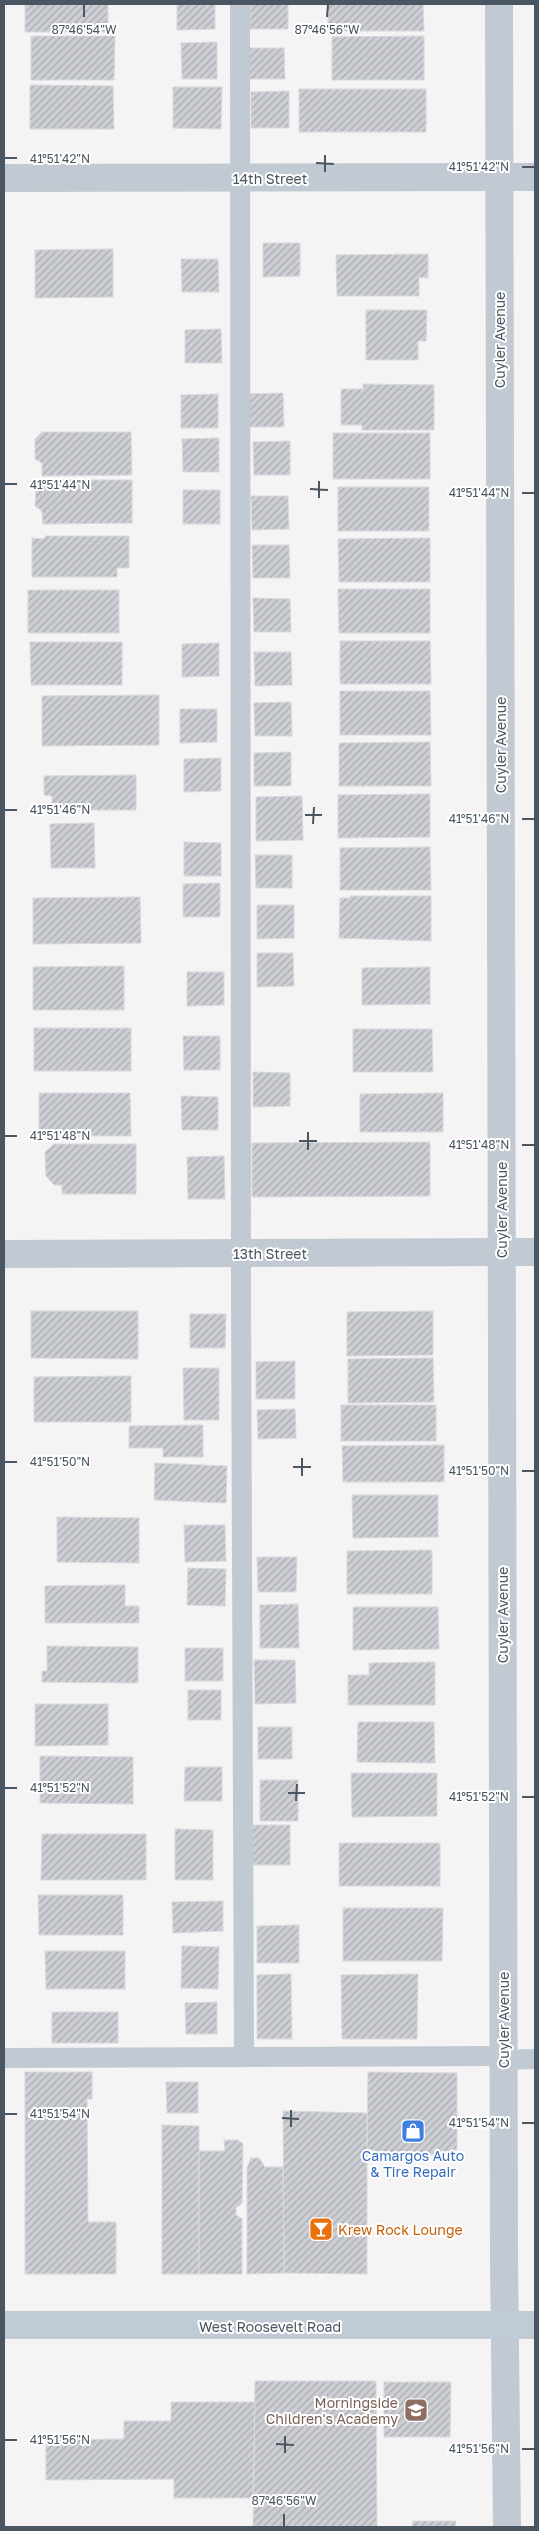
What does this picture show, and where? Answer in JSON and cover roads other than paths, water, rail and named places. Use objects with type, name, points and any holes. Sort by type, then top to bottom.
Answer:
[{"type":"main road","name":"West Roosevelt Road","points":[[4,2325],[535,2325]]},
{"type":"street","name":"Cuyler Avenue","points":[[498,4],[503,2058],[507,2527]]},
{"type":"street","name":"14th Street","points":[[4,178],[535,177]]},
{"type":"street","name":"13th Street","points":[[4,1254],[535,1252]]},
{"type":"lane","points":[[240,4],[244,2057]]},
{"type":"lane","points":[[4,2058],[535,2059]]},
{"type":"place","name":"Camargos Auto & Tire Repair","points":[[413,2131]]},
{"type":"place","name":"Krew Rock Lounge","points":[[321,2229]]},
{"type":"place","name":"Morningside Children's Academy","points":[[416,2410]]}]
